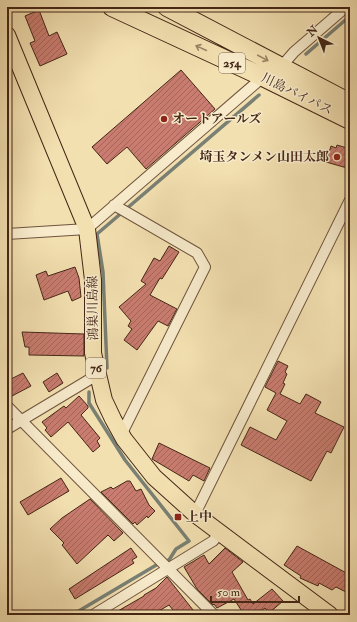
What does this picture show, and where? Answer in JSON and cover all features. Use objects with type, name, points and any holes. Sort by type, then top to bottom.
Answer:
[{"type":"highway","name":"川島バイパス","points":[[112,7],[263,77],[350,120]]},
{"type":"highway","name":"川島バイパス","points":[[167,7],[350,103]]},
{"type":"main road","name":"鴻巣川島線","points":[[7,35],[87,229],[93,280],[93,353],[104,400],[121,435],[154,477],[195,514],[219,534],[330,615]]},
{"type":"street","points":[[281,67],[294,52],[346,7]]},
{"type":"street","points":[[7,234],[87,229],[263,77]]},
{"type":"street","points":[[195,514],[350,200]]},
{"type":"street","points":[[114,205],[197,253],[205,266],[121,435]]},
{"type":"street","points":[[7,430],[97,375]]},
{"type":"street","points":[[7,406],[214,615]]},
{"type":"street","points":[[93,615],[213,541],[219,534]]},
{"type":"building","points":[[39,10],[49,36],[57,32],[67,54],[40,66],[30,43],[35,41],[25,16]]},
{"type":"building","name":"オートアールズ","points":[[181,70],[215,109],[146,169],[127,147],[107,164],[92,147]]},
{"type":"building","name":"埼玉タンメン山田太郎","points":[[337,145],[347,148],[346,151],[350,152],[347,168],[326,162],[331,146],[336,148]]},
{"type":"building","points":[[169,246],[179,252],[162,279],[160,278],[150,295],[177,309],[168,326],[158,321],[137,350],[124,340],[132,329],[128,326],[131,321],[119,307],[146,284],[141,281],[154,258],[160,261]]},
{"type":"building","points":[[75,267],[79,278],[81,297],[72,301],[68,291],[44,300],[36,275],[46,271],[48,276]]},
{"type":"building","points":[[22,332],[84,334],[84,356],[29,355],[29,347],[25,347]]},
{"type":"building","points":[[278,361],[288,366],[285,372],[287,374],[283,383],[285,384],[280,394],[300,404],[306,394],[321,402],[315,413],[344,427],[331,453],[327,451],[311,481],[241,445],[250,427],[276,440],[287,421],[267,410],[276,393],[265,387]]},
{"type":"building","points":[[23,373],[31,386],[12,396],[7,387],[7,381]]},
{"type":"building","points":[[57,373],[63,383],[49,392],[43,382]]},
{"type":"building","points":[[79,396],[88,406],[88,408],[81,415],[100,438],[97,441],[100,446],[93,452],[68,422],[51,437],[45,430],[47,428],[42,422],[64,406],[66,408]]},
{"type":"building","points":[[159,443],[210,468],[204,481],[193,475],[189,481],[152,459]]},
{"type":"building","points":[[61,478],[69,491],[28,515],[20,502]]},
{"type":"building","points":[[127,481],[130,481],[136,491],[141,489],[149,505],[155,511],[148,518],[147,516],[137,525],[135,522],[133,524],[101,492],[111,487],[113,489]]},
{"type":"building","points":[[90,499],[123,533],[114,541],[108,535],[77,564],[62,545],[64,543],[50,529],[62,518]]},
{"type":"building","points":[[297,546],[350,575],[350,594],[336,587],[332,590],[319,583],[318,586],[300,578],[301,576],[284,565]]},
{"type":"building","points":[[131,548],[137,557],[132,560],[134,563],[75,599],[69,589]]},
{"type":"building","points":[[225,548],[243,562],[232,572],[248,600],[250,599],[253,604],[272,589],[283,601],[269,613],[265,608],[254,615],[240,615],[243,613],[234,599],[217,608],[214,604],[213,605],[197,589],[184,567],[204,555],[209,564]]},
{"type":"building","points":[[167,577],[197,615],[177,615],[169,605],[152,615],[111,615],[156,588]]},
{"type":"waterway","points":[[306,54],[350,16]]},
{"type":"waterway","points":[[107,368],[103,272],[97,234],[259,95]]},
{"type":"waterway","points":[[72,615],[158,564],[169,560],[176,549],[189,541],[125,460],[89,403],[89,392]]},
{"type":"waterway","points":[[7,413],[11,417]]},
{"type":"place","name":"オートアールズ","points":[[164,119]]},
{"type":"place","name":"埼玉タンメン山田太郎","points":[[337,157]]},
{"type":"place","name":"上中","points":[[178,517]]}]
